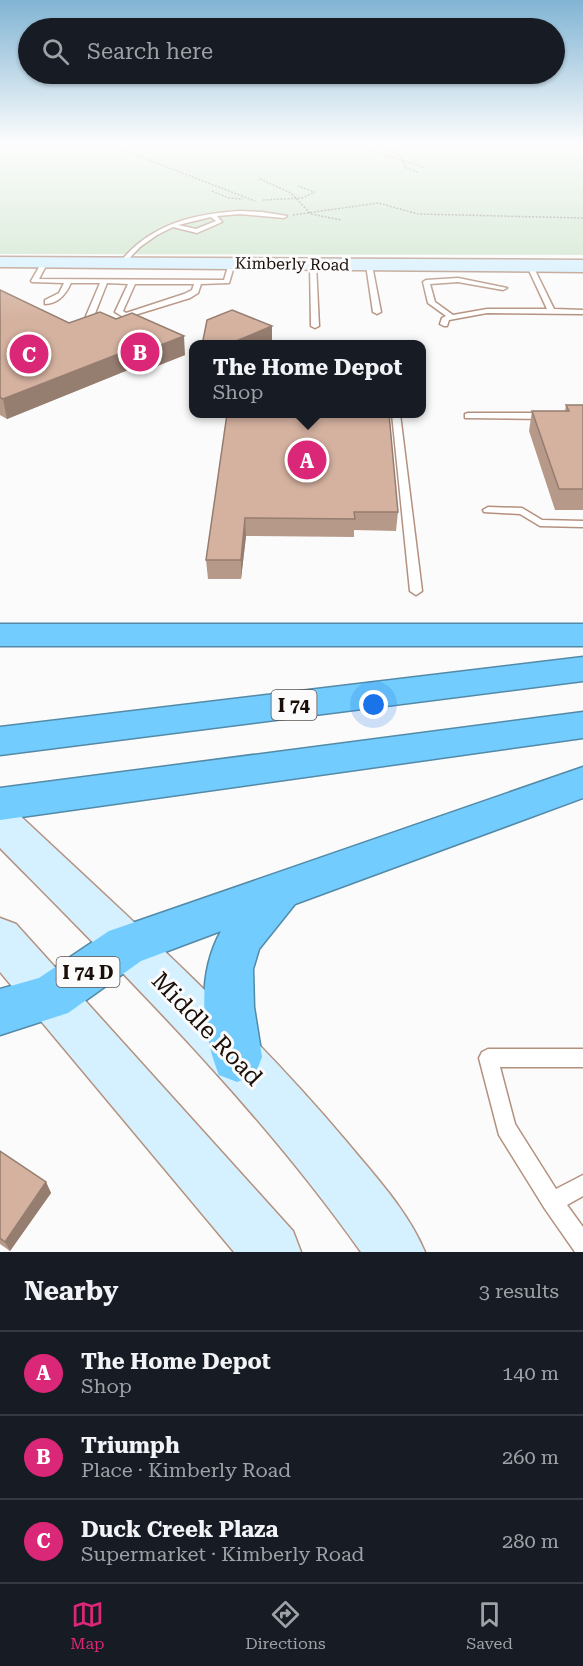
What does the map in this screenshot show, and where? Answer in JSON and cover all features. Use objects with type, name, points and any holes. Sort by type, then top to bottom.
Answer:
[{"type":"highway","points":[[0,635],[583,635]]},
{"type":"highway","name":"I 74","points":[[2,741],[583,669]]},
{"type":"highway","points":[[0,804],[583,725]]},
{"type":"highway","points":[[125,946],[583,782]]},
{"type":"highway","points":[[237,1057],[227,991],[228,970],[236,944],[250,922],[281,892]]},
{"type":"highway","name":"I 74 D","points":[[51,997],[125,946]]},
{"type":"highway","points":[[0,1012],[51,997]]},
{"type":"main road","name":"Kimberly Road","points":[[0,262],[583,266]]},
{"type":"main road","name":"Middle Road","points":[[0,822],[237,1057],[322,1152],[396,1252]]},
{"type":"main road","points":[[0,938],[272,1252]]},
{"type":"lane","points":[[123,262],[146,238],[173,225],[213,215],[268,213],[284,216]]},
{"type":"lane","points":[[173,225],[197,231],[219,221],[213,215]]},
{"type":"lane","points":[[45,262],[34,281],[227,282],[232,263]]},
{"type":"lane","points":[[313,264],[315,326]]},
{"type":"lane","points":[[369,265],[377,312]]},
{"type":"lane","points":[[530,266],[551,311]]},
{"type":"lane","points":[[452,317],[432,303],[426,282],[458,280],[503,288]]},
{"type":"lane","points":[[48,302],[62,294],[69,281]]},
{"type":"lane","points":[[90,316],[104,282]]},
{"type":"lane","points":[[132,282],[119,312],[125,316],[187,296],[195,291],[198,282]]},
{"type":"lane","points":[[444,324],[446,318],[487,311],[583,312]]},
{"type":"lane","points":[[468,416],[562,416]]},
{"type":"lane","points":[[396,418],[416,591]]},
{"type":"lane","points":[[488,510],[522,511],[540,523],[583,524]]},
{"type":"lane","points":[[583,1058],[488,1058],[506,1128],[552,1202],[583,1245]]},
{"type":"lane","points":[[552,1202],[583,1185]]},
{"type":"path","points":[[257,202],[265,207],[268,213]]},
{"type":"path","points":[[299,202],[312,214],[341,220]]},
{"type":"path","points":[[284,216],[312,214],[378,203],[418,214],[583,218]]},
{"type":"green space","points":[[0,202],[583,202],[583,255],[0,254]]},
{"type":"building","points":[[0,290],[69,323],[100,312],[116,319],[132,313],[184,336],[140,353],[131,349],[3,399],[0,397]]},
{"type":"building","points":[[232,310],[272,326],[239,340],[203,340],[207,320]]},
{"type":"building","points":[[566,405],[583,405],[583,489],[559,489],[532,411],[569,411]]},
{"type":"building","points":[[226,418],[389,418],[398,512],[354,512],[355,519],[245,518],[241,560],[206,560]]},
{"type":"building","points":[[0,1151],[46,1182],[5,1242],[0,1238]]},
{"type":"place","name":"Triumph","points":[[140,352]]},
{"type":"place","name":"Duck Creek Plaza","points":[[29,354]]},
{"type":"place","name":"The Home Depot","points":[[307,460]]}]
